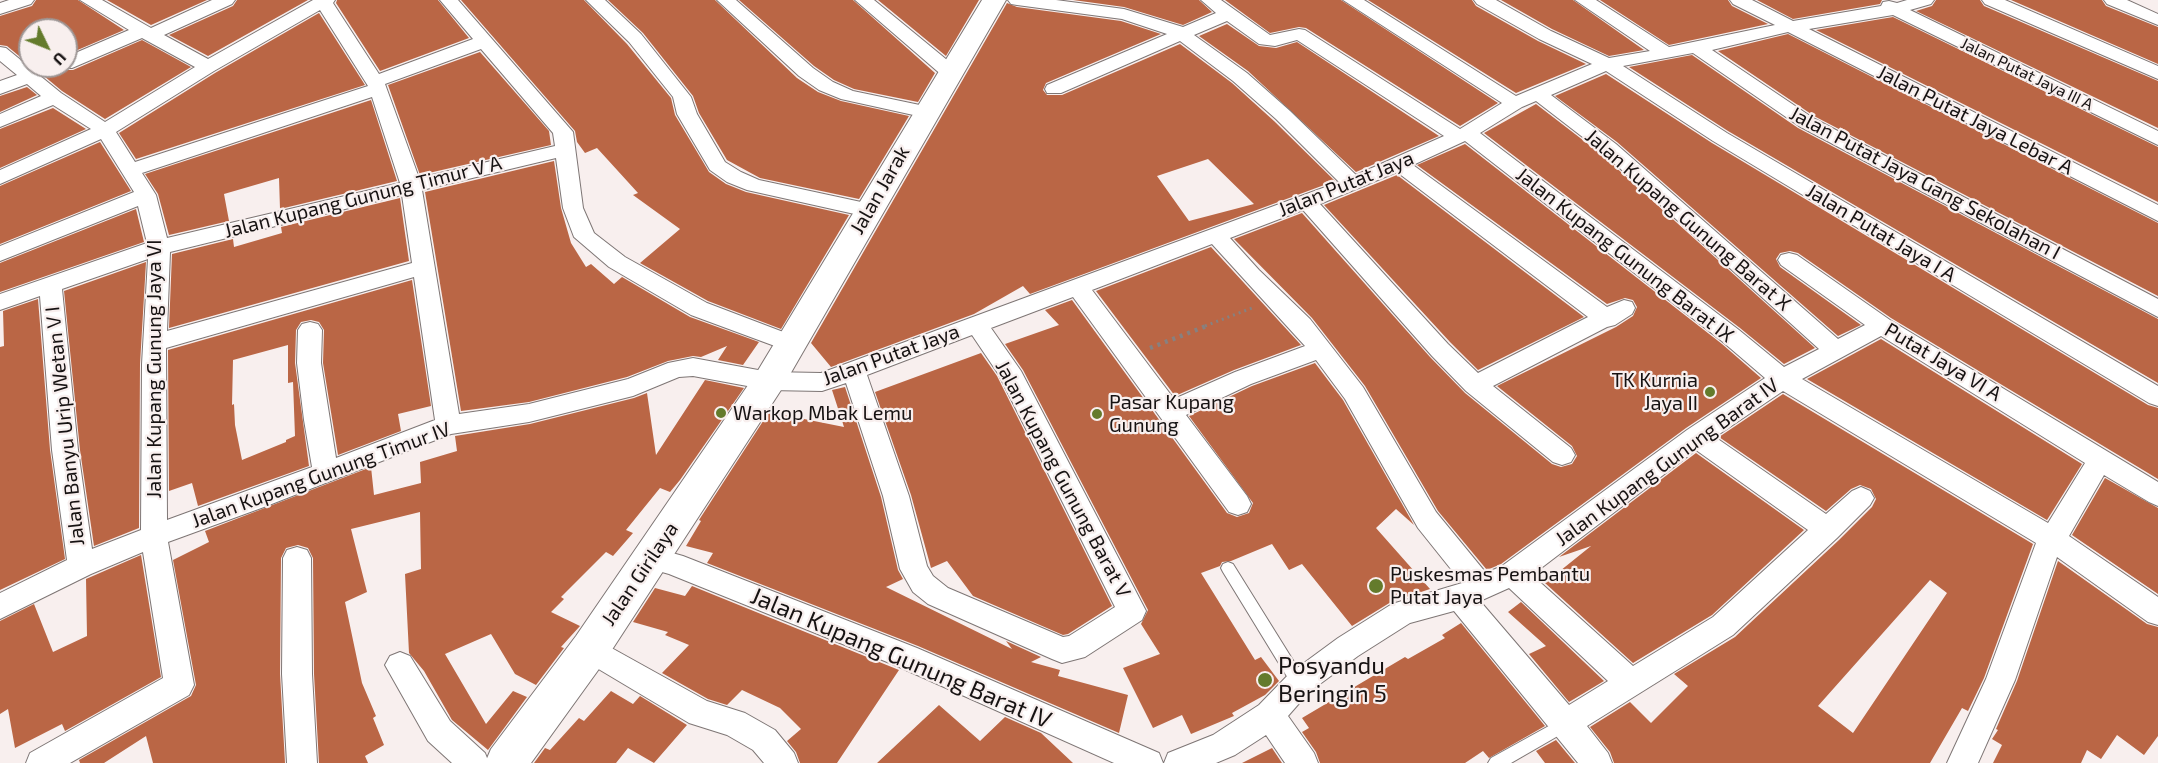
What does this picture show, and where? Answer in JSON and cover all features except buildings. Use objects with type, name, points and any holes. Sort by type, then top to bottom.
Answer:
[{"type":"street","points":[[0,9],[24,0]]},
{"type":"street","points":[[96,4],[119,0]]},
{"type":"street","points":[[78,60],[226,0]]},
{"type":"street","points":[[449,0],[563,132],[573,208],[585,237],[617,262],[699,309],[791,344]]},
{"type":"street","points":[[596,0],[634,38],[682,97],[687,114],[717,166],[734,177],[754,185],[868,210]]},
{"type":"street","points":[[726,0],[806,72],[826,86],[848,94],[927,111]]},
{"type":"street","points":[[864,0],[951,73]]},
{"type":"street","name":"Jalan Jarak","points":[[769,381],[994,0]]},
{"type":"street","points":[[1017,0],[1124,14],[1154,22],[1182,34],[1240,77],[1283,115],[1353,184]]},
{"type":"street","name":"Jalan Kupang Gunung Barat IX","points":[[1210,0],[1266,41],[1275,42],[1299,34],[1462,135],[1731,336],[1782,379],[2054,540],[2158,613]]},
{"type":"street","points":[[1352,0],[1515,103]]},
{"type":"street","name":"Jalan Putat Jaya I A","points":[[1483,0],[1545,35],[1607,64],[1720,137],[2158,397]]},
{"type":"street","points":[[1584,0],[1664,52]]},
{"type":"street","name":"Jalan Putat Jaya Lebar A","points":[[1739,0],[2158,214]]},
{"type":"street","name":"Jalan Putat Jaya","points":[[769,381],[822,382],[1307,202],[1399,164],[1462,135],[1515,103],[1607,64],[1664,52],[1698,48],[1887,5],[1926,0]]},
{"type":"street","points":[[1991,0],[2158,73]]},
{"type":"street","points":[[2113,0],[2158,20]]},
{"type":"street","points":[[2153,0],[2158,4]]},
{"type":"street","points":[[0,178],[105,130],[208,67],[324,1],[377,85],[411,184],[448,425]]},
{"type":"street","points":[[96,4],[208,67]]},
{"type":"street","name":"Jalan Putat Jaya III A","points":[[1887,5],[2158,139]]},
{"type":"street","points":[[1054,89],[1228,14]]},
{"type":"street","points":[[130,170],[377,85],[485,41]]},
{"type":"street","name":"Jalan Putat Jaya Gang Sekolahan I","points":[[1698,48],[1806,122],[2158,309]]},
{"type":"street","name":"Jalan Kupang Gunung Jaya VI","points":[[0,52],[18,66]]},
{"type":"street","points":[[0,88],[29,78]]},
{"type":"street","name":"Jalan Kupang Gunung Jaya VI","points":[[33,78],[54,97],[105,130],[146,195],[159,247],[155,343],[153,536],[179,685],[41,763]]},
{"type":"street","name":"Jalan Kupang Gunung Barat X","points":[[1537,93],[1618,155],[1837,351]]},
{"type":"street","points":[[0,121],[54,97]]},
{"type":"street","name":"Jalan Kupang Gunung Timur V A","points":[[0,302],[159,247],[411,184],[567,149]]},
{"type":"street","points":[[1399,164],[1616,314],[1475,385]]},
{"type":"street","points":[[0,254],[146,195]]},
{"type":"street","points":[[1307,202],[1440,350],[1475,385],[1562,454]]},
{"type":"street","points":[[1216,235],[1302,325],[1354,393],[1471,592],[1597,763]]},
{"type":"street","name":"Putat Jaya VI A","points":[[1789,260],[1882,326],[2158,495]]},
{"type":"street","points":[[155,343],[424,267]]},
{"type":"street","name":"Jalan Banyu Urip Wetan V I","points":[[50,284],[64,450],[81,566]]},
{"type":"street","points":[[1077,286],[1238,504]]},
{"type":"street","name":"Jalan Kupang Gunung Barat V","points":[[854,370],[896,496],[914,569],[923,584],[938,596],[1062,650],[1075,648],[1132,611],[1009,371],[976,324]]},
{"type":"street","name":"Jalan Kupang Gunung Barat IV","points":[[1179,763],[1224,745],[1269,715],[1299,682],[1348,647],[1402,613],[1471,592],[1512,574],[1696,437],[1782,379],[1882,326]]},
{"type":"street","points":[[310,330],[309,363],[326,471]]},
{"type":"street","points":[[1169,412],[1243,378],[1320,349]]},
{"type":"street","name":"Jalan Kupang Gunung Timur IV","points":[[0,607],[81,566],[153,536],[255,500],[448,425],[529,413],[633,387],[676,369],[693,367],[769,381]]},
{"type":"street","name":"Jalan Girilaya","points":[[506,763],[590,649],[769,381]]},
{"type":"street","points":[[1696,437],[1828,530]]},
{"type":"street","points":[[1962,763],[2000,680],[2045,552],[2101,458]]},
{"type":"street","points":[[1566,723],[1723,626],[1861,498]]},
{"type":"street","points":[[297,558],[297,674],[302,763]]},
{"type":"street","name":"Jalan Kupang Gunung Barat IV","points":[[651,558],[673,564],[907,657],[1148,763]]},
{"type":"street","points":[[1512,574],[1631,683]]},
{"type":"street","points":[[590,649],[700,713],[734,723],[764,740],[783,763]]},
{"type":"street","points":[[400,665],[439,731],[474,763]]},
{"type":"street","points":[[1269,715],[1303,763]]},
{"type":"lane","points":[[1228,568],[1299,682]]},
{"type":"lane","points":[[1496,763],[1566,723]]},
{"type":"path","points":[[1128,356],[1275,299]]},
{"type":"place","name":"TK Kurnia Jaya II","points":[[1710,392]]},
{"type":"place","name":"Warkop Mbak Lemu","points":[[721,413]]},
{"type":"place","name":"Pasar Kupang Gunung","points":[[1097,414]]},
{"type":"place","name":"Puskesmas Pembantu Putat Jaya","points":[[1376,586]]},
{"type":"place","name":"Posyandu Beringin 5","points":[[1265,680]]}]
